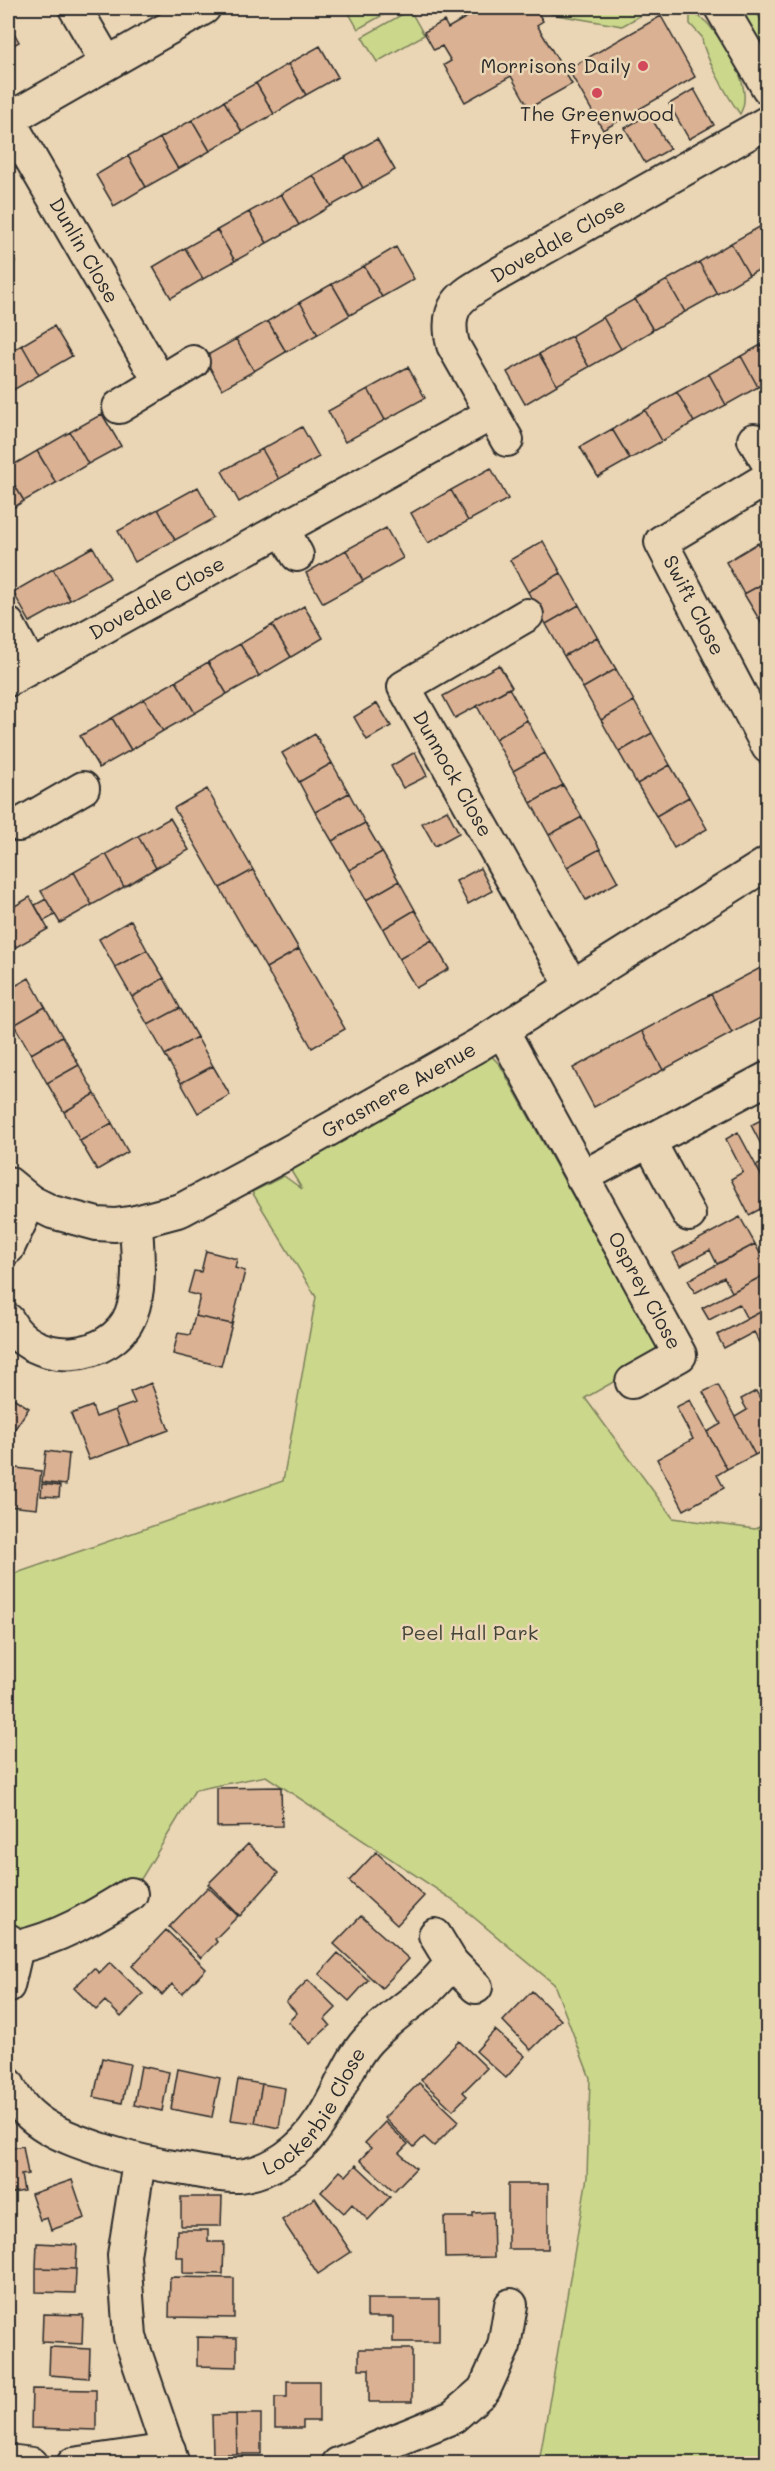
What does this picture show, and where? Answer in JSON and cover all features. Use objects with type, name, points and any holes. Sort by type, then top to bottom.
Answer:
[{"type":"street","points":[[75,8],[107,63]]},
{"type":"street","points":[[8,119],[204,8]]},
{"type":"street","points":[[721,8],[768,88]]},
{"type":"street","name":"Dunlin Close","points":[[8,119],[160,382]]},
{"type":"street","name":"Dovedale Close","points":[[8,624],[19,674],[290,542],[499,427],[453,345],[450,316],[455,304],[465,294],[500,273],[768,122]]},
{"type":"street","points":[[119,407],[193,362]]},
{"type":"street","name":"Swift Close","points":[[768,478],[660,542],[768,747]]},
{"type":"street","name":"Dunnock Close","points":[[527,615],[404,687],[571,984]]},
{"type":"street","points":[[11,820],[83,788]]},
{"type":"street","name":"Grasmere Avenue","points":[[19,1192],[52,1212],[97,1224],[115,1225],[136,1222],[159,1218],[181,1210],[300,1146],[502,1030],[571,984],[768,862]]},
{"type":"street","name":"Osprey Close","points":[[502,1030],[680,1355],[632,1382]]},
{"type":"street","points":[[582,1177],[768,1078]]},
{"type":"street","points":[[649,1142],[688,1215]]},
{"type":"street","points":[[8,1248],[19,1192]]},
{"type":"street","points":[[8,1320],[22,1338],[39,1348],[55,1353],[72,1355],[91,1351],[108,1342],[122,1329],[131,1314],[137,1272],[136,1222]]},
{"type":"street","points":[[8,1986],[12,1943],[40,1942],[79,1925],[131,1894]]},
{"type":"street","points":[[435,1935],[452,1963],[476,1987]]},
{"type":"street","name":"Lockerbie Close","points":[[8,2084],[12,2094],[26,2111],[42,2125],[65,2138],[139,2162],[237,2176],[259,2172],[280,2162],[301,2145],[319,2125],[367,2041],[426,1991],[452,1963]]},
{"type":"street","points":[[73,2463],[171,2457],[130,2337],[124,2255],[139,2162]]},
{"type":"street","points":[[338,2463],[453,2417],[484,2390],[504,2346],[511,2305]]},
{"type":"street","points":[[8,2461],[32,2463]]},
{"type":"green space","points":[[346,8],[395,8],[358,29]]},
{"type":"green space","points":[[547,8],[637,8],[640,16],[622,26],[551,14]]},
{"type":"green space","points":[[739,8],[754,8],[767,31],[767,59]]},
{"type":"green space","points":[[410,10],[424,35],[377,62],[362,37]]},
{"type":"green space","points":[[690,11],[709,25],[737,67],[744,92],[744,103],[740,114],[711,65],[702,37],[690,24]]},
{"type":"green space","name":"Peel Hall Park","points":[[480,1044],[500,1065],[661,1355],[585,1398],[673,1518],[755,1529],[767,1523],[767,2463],[539,2463],[587,2177],[590,2078],[554,1984],[453,1900],[266,1776],[195,1790],[135,1889],[57,1932],[8,1934],[8,1576],[283,1481],[316,1297],[252,1192],[284,1176],[302,1189],[282,1156]]},
{"type":"building","points":[[477,8],[535,8],[543,21],[537,25],[572,84],[529,108],[511,76],[465,102],[444,65],[451,61],[442,46],[434,50],[424,32],[444,21],[448,28],[479,10]]},
{"type":"building","points":[[661,16],[695,77],[603,130],[568,69]]},
{"type":"building","points":[[8,22],[19,42],[8,48]]},
{"type":"building","points":[[320,46],[338,77],[306,95],[288,64]]},
{"type":"building","points":[[288,64],[306,95],[274,114],[256,83]]},
{"type":"building","points":[[256,83],[274,114],[242,132],[224,101]]},
{"type":"building","points":[[694,89],[714,125],[689,139],[669,104]]},
{"type":"building","points":[[224,101],[242,132],[210,151],[192,120]]},
{"type":"building","points":[[649,114],[670,149],[645,163],[625,128]]},
{"type":"building","points":[[192,120],[210,151],[178,169],[160,138]]},
{"type":"building","points":[[160,138],[178,169],[146,187],[128,156]]},
{"type":"building","points":[[377,139],[395,170],[363,188],[345,157]]},
{"type":"building","points":[[128,156],[146,187],[114,206],[96,175]]},
{"type":"building","points":[[345,157],[363,188],[331,206],[313,175]]},
{"type":"building","points":[[313,175],[331,206],[299,225],[281,194]]},
{"type":"building","points":[[281,194],[299,225],[267,243],[249,212]]},
{"type":"building","points":[[249,212],[267,243],[235,261],[217,230]]},
{"type":"building","points":[[763,225],[768,233],[768,265],[749,275],[731,243]]},
{"type":"building","points":[[217,230],[235,261],[203,279],[185,248]]},
{"type":"building","points":[[731,243],[749,275],[717,294],[699,262]]},
{"type":"building","points":[[396,247],[414,279],[382,297],[364,266]]},
{"type":"building","points":[[185,248],[203,279],[171,298],[153,267]]},
{"type":"building","points":[[8,249],[15,262],[8,267]]},
{"type":"building","points":[[699,262],[717,294],[685,312],[667,280]]},
{"type":"building","points":[[364,266],[382,297],[350,315],[332,284]]},
{"type":"building","points":[[667,280],[685,312],[653,330],[635,299]]},
{"type":"building","points":[[332,284],[350,315],[318,334],[300,302]]},
{"type":"building","points":[[635,299],[653,330],[621,349],[603,317]]},
{"type":"building","points":[[300,302],[318,334],[286,352],[268,321]]},
{"type":"building","points":[[603,317],[621,349],[589,367],[571,336]]},
{"type":"building","points":[[268,321],[286,352],[254,371],[236,339]]},
{"type":"building","points":[[54,326],[72,356],[39,375],[22,345]]},
{"type":"building","points":[[571,336],[589,367],[557,385],[539,354]]},
{"type":"building","points":[[236,339],[254,371],[222,389],[204,357]]},
{"type":"building","points":[[768,341],[768,381],[758,387],[741,356]]},
{"type":"building","points":[[22,345],[39,375],[8,393],[8,353]]},
{"type":"building","points":[[539,354],[557,385],[525,404],[507,372]]},
{"type":"building","points":[[741,356],[758,387],[726,405],[709,374]]},
{"type":"building","points":[[408,367],[425,398],[385,420],[368,389]]},
{"type":"building","points":[[709,374],[726,405],[694,422],[677,392]]},
{"type":"building","points":[[368,389],[385,420],[345,442],[328,411]]},
{"type":"building","points":[[677,392],[694,422],[662,441],[645,410]]},
{"type":"building","points":[[645,410],[662,441],[630,459],[612,429]]},
{"type":"building","points":[[102,414],[121,446],[88,464],[70,432]]},
{"type":"building","points":[[302,427],[319,457],[279,479],[262,449]]},
{"type":"building","points":[[612,429],[630,459],[598,477],[580,447]]},
{"type":"building","points":[[70,432],[88,464],[56,483],[37,451]]},
{"type":"building","points":[[262,449],[279,479],[239,502],[222,471]]},
{"type":"building","points":[[37,451],[56,483],[24,501],[8,474],[8,468]]},
{"type":"building","points":[[491,468],[508,499],[468,521],[451,490]]},
{"type":"building","points":[[8,474],[24,501],[8,511]]},
{"type":"building","points":[[198,487],[215,518],[175,540],[158,509]]},
{"type":"building","points":[[451,490],[468,521],[428,543],[411,513]]},
{"type":"building","points":[[158,509],[175,540],[135,562],[118,531]]},
{"type":"building","points":[[386,528],[403,558],[363,581],[346,550]]},
{"type":"building","points":[[543,541],[561,573],[528,592],[510,560]]},
{"type":"building","points":[[758,543],[768,560],[768,581],[744,594],[726,562]]},
{"type":"building","points":[[93,547],[110,578],[70,600],[53,569]]},
{"type":"building","points":[[346,550],[363,581],[323,603],[306,573]]},
{"type":"building","points":[[53,569],[70,600],[30,622],[13,592]]},
{"type":"building","points":[[561,573],[579,605],[546,624],[528,592]]},
{"type":"building","points":[[768,581],[768,623],[763,626],[744,594]]},
{"type":"building","points":[[579,605],[597,637],[564,656],[546,624]]},
{"type":"building","points":[[304,606],[323,638],[291,657],[272,625]]},
{"type":"building","points":[[272,625],[291,657],[259,676],[240,644]]},
{"type":"building","points":[[597,637],[616,669],[583,688],[564,656]]},
{"type":"building","points":[[240,644],[259,676],[227,694],[208,662]]},
{"type":"building","points":[[208,662],[227,694],[195,713],[176,681]]},
{"type":"building","points":[[499,665],[512,687],[455,718],[443,696]]},
{"type":"building","points":[[616,669],[634,701],[601,720],[583,688]]},
{"type":"building","points":[[176,681],[195,713],[163,731],[144,699]]},
{"type":"building","points":[[509,688],[527,720],[495,739],[477,706]]},
{"type":"building","points":[[144,699],[163,731],[131,750],[112,718]]},
{"type":"building","points":[[634,701],[652,733],[619,752],[601,720]]},
{"type":"building","points":[[377,703],[391,726],[367,740],[354,717]]},
{"type":"building","points":[[112,718],[131,750],[99,768],[80,736]]},
{"type":"building","points":[[527,720],[545,753],[513,771],[495,739]]},
{"type":"building","points":[[652,733],[670,765],[637,784],[619,752]]},
{"type":"building","points":[[315,734],[332,763],[299,782],[282,753]]},
{"type":"building","points":[[415,752],[427,776],[403,788],[391,766]]},
{"type":"building","points":[[545,753],[563,785],[531,803],[513,771]]},
{"type":"building","points":[[332,763],[349,793],[315,812],[299,782]]},
{"type":"building","points":[[670,765],[689,797],[656,816],[637,784]]},
{"type":"building","points":[[563,785],[582,817],[549,835],[531,803]]},
{"type":"building","points":[[207,789],[253,870],[220,888],[174,808]]},
{"type":"building","points":[[349,793],[365,823],[332,841],[315,812]]},
{"type":"building","points":[[689,797],[707,829],[674,848],[656,816]]},
{"type":"building","points":[[447,810],[459,833],[435,846],[422,823]]},
{"type":"building","points":[[582,817],[600,849],[567,867],[549,835]]},
{"type":"building","points":[[170,818],[189,850],[156,868],[138,836]]},
{"type":"building","points":[[365,823],[382,852],[349,870],[332,841]]},
{"type":"building","points":[[138,836],[156,868],[124,887],[106,854]]},
{"type":"building","points":[[600,849],[618,882],[586,900],[567,867]]},
{"type":"building","points":[[382,852],[399,881],[366,900],[349,870]]},
{"type":"building","points":[[106,854],[124,887],[92,905],[74,872]]},
{"type":"building","points":[[480,868],[492,891],[468,904],[456,881]]},
{"type":"building","points":[[253,870],[299,949],[266,968],[220,888]]},
{"type":"building","points":[[74,872],[92,905],[60,923],[41,891]]},
{"type":"building","points":[[399,881],[415,910],[383,929],[366,900]]},
{"type":"building","points":[[30,897],[48,929],[16,947],[8,932],[8,910]]},
{"type":"building","points":[[46,899],[55,915],[44,921],[35,905]]},
{"type":"building","points":[[415,910],[432,940],[399,959],[383,929]]},
{"type":"building","points":[[131,920],[147,950],[115,967],[99,939]]},
{"type":"building","points":[[8,932],[16,947],[8,952]]},
{"type":"building","points":[[432,940],[449,969],[416,988],[399,959]]},
{"type":"building","points":[[299,949],[345,1029],[312,1048],[266,968]]},
{"type":"building","points":[[147,950],[164,978],[132,997],[115,967]]},
{"type":"building","points":[[768,964],[768,1014],[732,1033],[711,994]]},
{"type":"building","points":[[29,978],[45,1007],[14,1025],[8,1013],[8,990]]},
{"type":"building","points":[[164,978],[180,1008],[148,1025],[132,997]]},
{"type":"building","points":[[711,994],[732,1033],[663,1070],[642,1031]]},
{"type":"building","points":[[45,1007],[62,1036],[31,1054],[14,1025]]},
{"type":"building","points":[[180,1008],[197,1037],[165,1055],[148,1025]]},
{"type":"building","points":[[642,1031],[663,1070],[594,1107],[573,1068]]},
{"type":"building","points":[[62,1036],[79,1065],[47,1083],[31,1054]]},
{"type":"building","points":[[197,1037],[213,1066],[181,1083],[165,1055]]},
{"type":"building","points":[[79,1065],[95,1094],[64,1112],[47,1083]]},
{"type":"building","points":[[213,1066],[230,1095],[198,1113],[181,1083]]},
{"type":"building","points":[[95,1094],[112,1123],[80,1141],[64,1112]]},
{"type":"building","points":[[763,1119],[768,1129],[768,1158],[751,1125]]},
{"type":"building","points":[[112,1123],[128,1152],[97,1170],[80,1141]]},
{"type":"building","points":[[738,1132],[768,1188],[768,1205],[749,1215],[731,1179],[743,1172],[726,1139]]},
{"type":"building","points":[[768,1159],[768,1188],[756,1166]]},
{"type":"building","points":[[740,1217],[755,1244],[717,1264],[710,1250],[680,1266],[673,1253]]},
{"type":"building","points":[[755,1244],[768,1268],[768,1273],[732,1292],[724,1277],[695,1293],[688,1280]]},
{"type":"building","points":[[206,1251],[237,1259],[235,1268],[245,1271],[232,1324],[195,1316],[200,1296],[188,1293],[194,1271],[201,1272]]},
{"type":"building","points":[[768,1273],[768,1308],[747,1319],[739,1304],[709,1320],[702,1308]]},
{"type":"building","points":[[768,1308],[768,1343],[762,1346],[754,1332],[724,1348],[717,1335]]},
{"type":"building","points":[[195,1316],[232,1324],[221,1366],[173,1354],[178,1333],[190,1335]]},
{"type":"building","points":[[151,1383],[169,1430],[129,1445],[115,1410],[135,1403],[130,1392]]},
{"type":"building","points":[[718,1385],[755,1455],[727,1469],[707,1432],[721,1424],[703,1392]]},
{"type":"building","points":[[756,1391],[768,1413],[768,1448],[755,1455],[735,1417],[747,1410],[741,1399]]},
{"type":"building","points":[[10,1396],[29,1408],[8,1439],[8,1400]]},
{"type":"building","points":[[690,1400],[727,1469],[717,1475],[724,1488],[684,1510],[657,1459],[693,1439],[676,1407]]},
{"type":"building","points":[[92,1406],[96,1417],[115,1410],[129,1445],[89,1460],[71,1414]]},
{"type":"building","points":[[46,1451],[69,1454],[66,1485],[42,1482]]},
{"type":"building","points":[[8,1467],[41,1471],[37,1509],[8,1506]]},
{"type":"building","points":[[42,1484],[60,1486],[59,1497],[41,1496]]},
{"type":"building","points":[[281,1787],[282,1826],[217,1827],[217,1788]]},
{"type":"building","points":[[248,1844],[278,1873],[240,1916],[208,1884]]},
{"type":"building","points":[[376,1852],[424,1896],[397,1925],[349,1881]]},
{"type":"building","points":[[208,1887],[238,1916],[215,1939],[217,1942],[201,1958],[169,1927]]},
{"type":"building","points":[[361,1916],[409,1959],[382,1988],[334,1944]]},
{"type":"building","points":[[166,1930],[206,1969],[182,1994],[172,1984],[162,1995],[132,1966]]},
{"type":"building","points":[[338,1953],[368,1980],[349,2001],[319,1974]]},
{"type":"building","points":[[110,1962],[143,1994],[121,2017],[105,2001],[96,2010],[74,1988],[94,1968],[99,1973]]},
{"type":"building","points":[[308,1980],[336,2008],[325,2019],[330,2025],[310,2044],[288,2022],[297,2013],[286,2002]]},
{"type":"building","points":[[532,1991],[561,2020],[531,2050],[503,2021]]},
{"type":"building","points":[[495,2030],[525,2056],[506,2078],[476,2051]]},
{"type":"building","points":[[459,2041],[487,2068],[463,2092],[467,2096],[453,2110],[421,2080]]},
{"type":"building","points":[[102,2058],[130,2064],[122,2103],[94,2097]]},
{"type":"building","points":[[141,2066],[169,2072],[162,2111],[134,2105]]},
{"type":"building","points":[[178,2069],[220,2078],[212,2117],[171,2109]]},
{"type":"building","points":[[238,2080],[262,2084],[255,2123],[231,2120]]},
{"type":"building","points":[[419,2083],[459,2121],[434,2146],[424,2137],[414,2147],[384,2118]]},
{"type":"building","points":[[262,2084],[285,2088],[279,2128],[255,2123]]},
{"type":"building","points":[[385,2122],[408,2144],[399,2153],[416,2168],[394,2191],[360,2160],[371,2148],[365,2143]]},
{"type":"building","points":[[23,2146],[28,2174],[21,2175],[24,2191],[8,2194],[8,2149]]},
{"type":"building","points":[[356,2165],[390,2197],[368,2220],[352,2204],[344,2213],[321,2192],[340,2171],[346,2176]]},
{"type":"building","points":[[72,2180],[85,2218],[51,2230],[47,2218],[40,2220],[31,2194]]},
{"type":"building","points":[[508,2184],[548,2184],[548,2249],[508,2249]]},
{"type":"building","points":[[181,2197],[222,2197],[221,2226],[181,2226]]},
{"type":"building","points":[[315,2198],[351,2252],[318,2274],[282,2220]]},
{"type":"building","points":[[493,2212],[494,2257],[445,2258],[444,2217],[473,2217],[473,2213]]},
{"type":"building","points":[[177,2230],[208,2230],[208,2242],[224,2242],[223,2274],[183,2273],[183,2257],[176,2257]]},
{"type":"building","points":[[37,2243],[77,2245],[76,2269],[36,2268]]},
{"type":"building","points":[[36,2268],[76,2269],[75,2293],[36,2292]]},
{"type":"building","points":[[170,2277],[234,2278],[234,2318],[169,2317]]},
{"type":"building","points":[[367,2299],[439,2299],[439,2342],[393,2342],[393,2317],[367,2317]]},
{"type":"building","points":[[43,2314],[83,2315],[82,2344],[42,2342]]},
{"type":"building","points":[[197,2337],[237,2338],[237,2367],[197,2366]]},
{"type":"building","points":[[50,2347],[90,2349],[89,2378],[49,2375]]},
{"type":"building","points":[[359,2349],[412,2349],[412,2402],[369,2402],[369,2369],[359,2369]]},
{"type":"building","points":[[287,2381],[319,2381],[319,2421],[303,2421],[303,2428],[275,2428],[275,2397],[287,2397]]},
{"type":"building","points":[[32,2389],[96,2390],[96,2430],[31,2428]]},
{"type":"building","points":[[236,2414],[261,2414],[261,2454],[237,2454]]},
{"type":"building","points":[[236,2414],[237,2454],[213,2454],[212,2415]]},
{"type":"place","name":"Morrisons Daily","points":[[643,66]]},
{"type":"place","name":"The Greenwood Fryer","points":[[597,93]]}]
